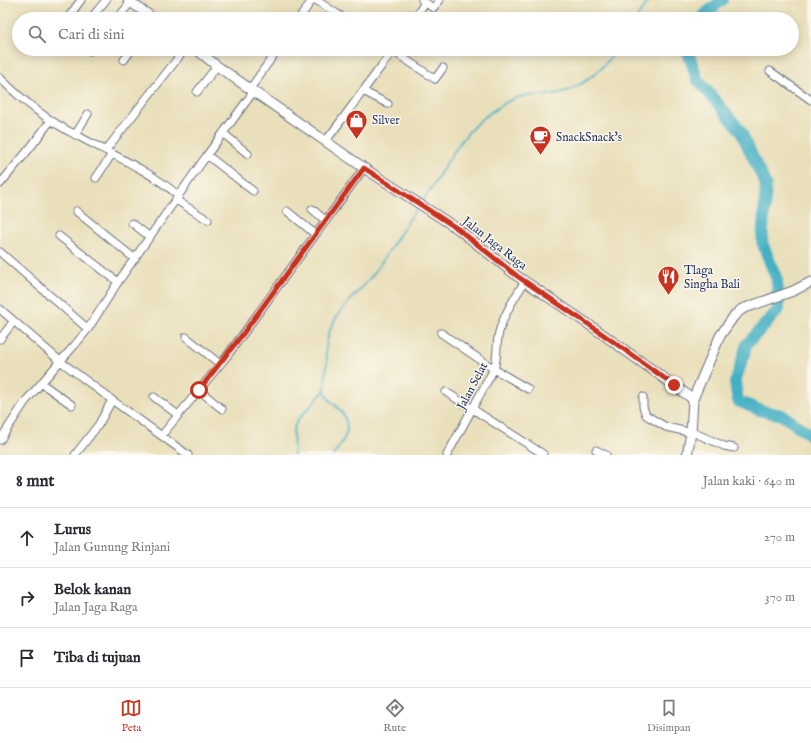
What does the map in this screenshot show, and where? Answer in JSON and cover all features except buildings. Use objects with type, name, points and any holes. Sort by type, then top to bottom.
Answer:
[{"type":"street","points":[[72,12],[81,0]]},
{"type":"street","points":[[96,12],[106,0]]},
{"type":"street","points":[[304,12],[312,0]]},
{"type":"street","points":[[316,0],[334,12]]},
{"type":"street","points":[[418,12],[423,1],[433,8],[440,0]]},
{"type":"street","points":[[122,12],[130,1],[145,12]]},
{"type":"street","points":[[124,60],[127,56]]},
{"type":"street","points":[[96,178],[109,152],[180,56]]},
{"type":"street","name":"Jalan Jaga Raga","points":[[205,56],[364,168],[458,229],[524,281],[594,328],[693,398]]},
{"type":"street","points":[[0,440],[3,430],[88,329],[118,282],[223,133],[272,56]]},
{"type":"street","points":[[326,141],[388,56]]},
{"type":"street","points":[[401,56],[435,79],[443,68]]},
{"type":"street","points":[[197,92],[217,66]]},
{"type":"street","points":[[770,71],[811,100]]},
{"type":"street","points":[[0,80],[51,120],[75,135],[109,152],[161,182],[178,198],[208,220]]},
{"type":"street","points":[[363,91],[388,104]]},
{"type":"street","points":[[75,135],[88,114]]},
{"type":"street","points":[[0,184],[51,120]]},
{"type":"street","points":[[223,133],[248,154]]},
{"type":"street","points":[[207,155],[253,191]]},
{"type":"street","points":[[162,435],[242,335],[364,168]]},
{"type":"street","points":[[312,209],[326,220]]},
{"type":"street","points":[[76,210],[135,259]]},
{"type":"street","points":[[287,211],[315,234]]},
{"type":"street","points":[[132,223],[150,237]]},
{"type":"street","points":[[59,236],[118,282]]},
{"type":"street","points":[[0,252],[88,329]]},
{"type":"street","name":"Jalan Selat","points":[[447,455],[494,369],[497,359],[499,332],[524,281]]},
{"type":"street","points":[[687,455],[691,433],[693,398],[720,336],[734,316],[742,309],[793,291],[811,282]]},
{"type":"street","points":[[0,309],[60,361],[188,455]]},
{"type":"street","points":[[0,339],[14,321]]},
{"type":"street","points":[[441,333],[494,369],[528,389]]},
{"type":"street","points":[[186,337],[220,364]]},
{"type":"street","points":[[41,383],[72,405]]},
{"type":"street","points":[[199,390],[222,409]]},
{"type":"street","points":[[446,392],[542,454]]},
{"type":"street","points":[[154,397],[178,415]]},
{"type":"street","points":[[643,397],[643,407],[646,415],[666,427],[691,433],[724,446],[734,448]]},
{"type":"street","points":[[75,455],[99,424],[112,400]]},
{"type":"street","points":[[596,450],[606,455]]},
{"type":"waterway","points":[[641,12],[649,0]]},
{"type":"waterway","points":[[708,12],[722,0]]},
{"type":"waterway","points":[[422,202],[452,154],[479,121],[500,106],[515,98],[554,94],[576,87],[592,77],[611,56]]},
{"type":"waterway","points":[[689,56],[697,79],[740,130],[766,185],[762,242],[777,280],[779,309],[747,344],[735,383],[738,401],[759,410],[782,415],[811,435]]},
{"type":"waterway","points":[[333,455],[341,444],[347,427],[344,415],[328,398],[325,390],[327,362],[326,349],[328,336],[337,317],[371,277],[419,206]]},
{"type":"waterway","points":[[294,455],[293,431],[297,421],[325,390]]},
{"type":"place","name":"Silver","points":[[357,140]]},
{"type":"place","name":"SnackSnack's","points":[[540,156]]},
{"type":"place","name":"Tlaga Singha Bali","points":[[669,296]]},
{"type":"route","points":[[199,390],[227,356],[364,168],[438,215],[517,276],[674,385]]}]
